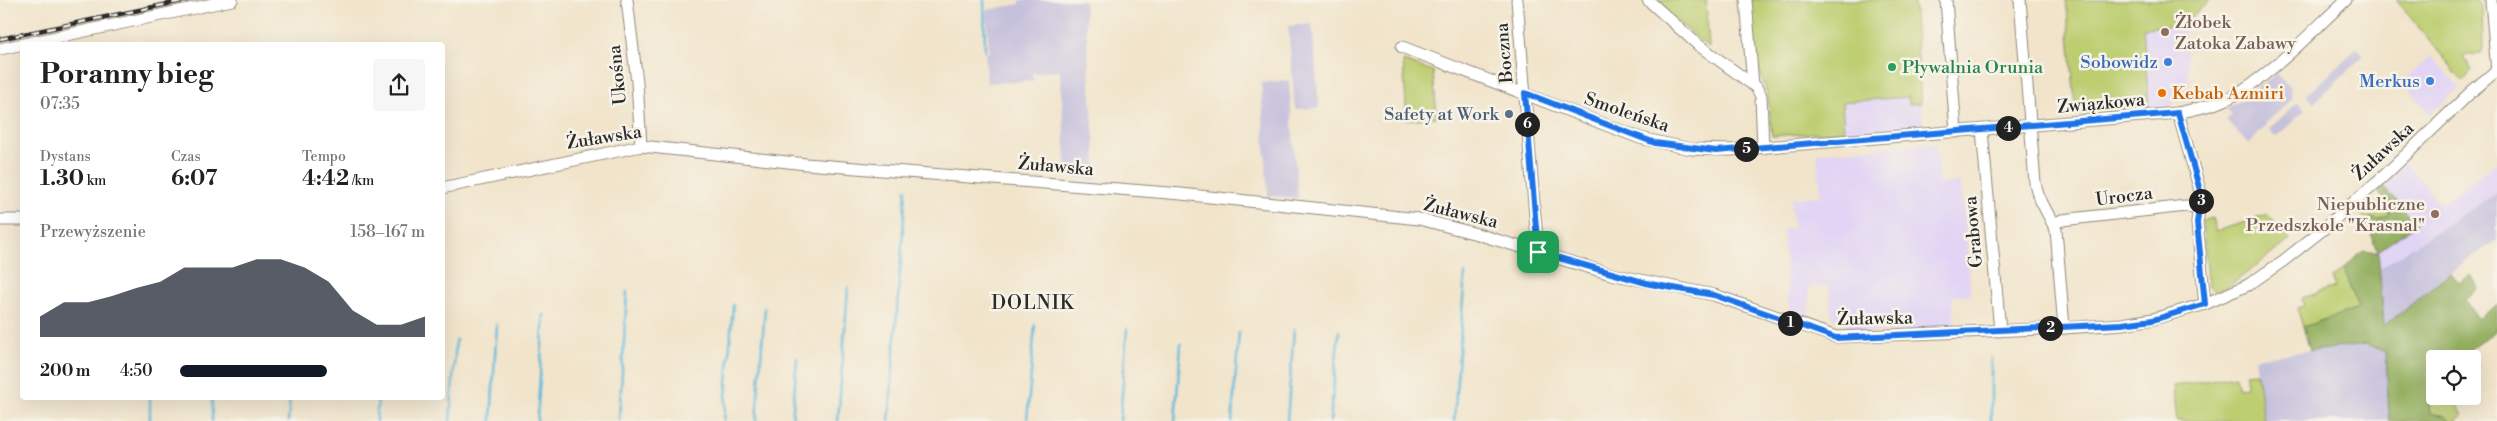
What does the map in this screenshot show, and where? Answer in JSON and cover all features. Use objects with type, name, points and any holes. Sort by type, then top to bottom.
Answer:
[{"type":"street","points":[[33,42],[232,0]]},
{"type":"street","name":"Ukośna","points":[[627,0],[637,82],[641,146]]},
{"type":"street","name":"Boczna","points":[[1517,0],[1538,252]]},
{"type":"street","points":[[1648,0],[1697,44],[1753,85],[1761,96],[1763,148]]},
{"type":"street","points":[[1746,0],[1753,85]]},
{"type":"street","points":[[1946,0],[1956,132]]},
{"type":"street","points":[[2020,0],[2036,189],[2057,234],[2064,328]]},
{"type":"street","name":"Związkowa","points":[[2031,127],[2178,113],[2216,103],[2244,88],[2276,65],[2346,0]]},
{"type":"street","points":[[2491,0],[2497,71]]},
{"type":"street","points":[[0,49],[20,45]]},
{"type":"street","name":"Smoleńska","points":[[1402,46],[1465,72],[1655,143],[1716,151],[2031,127]]},
{"type":"street","name":"Żuławska","points":[[445,187],[641,146],[806,164],[1171,193],[1379,213],[1419,219],[1619,276],[1714,295],[1836,338],[2064,328],[2146,321],[2205,304],[2254,280],[2321,231],[2386,174],[2497,71]]},
{"type":"street","points":[[2178,113],[2201,194],[2197,223],[2205,304]]},
{"type":"street","name":"Grabowa","points":[[1982,130],[2000,331]]},
{"type":"street","name":"Urocza","points":[[2053,224],[2062,220],[2186,206],[2199,210]]},
{"type":"street","points":[[0,220],[20,220]]},
{"type":"shaded area","points":[[1020,0],[1084,0],[1097,180],[1067,176],[1060,71],[1032,73],[1033,81],[987,83],[985,55],[989,51],[986,10],[1020,4]]},
{"type":"shaded area","points":[[1312,24],[1319,108],[1295,109],[1288,26]]},
{"type":"shaded area","points":[[2172,25],[2176,28],[2184,27],[2191,101],[2174,103],[2171,107],[2149,109],[2143,27]]},
{"type":"shaded area","points":[[2357,48],[2364,55],[2314,103],[2306,95]]},
{"type":"shaded area","points":[[2431,56],[2460,88],[2430,114],[2402,81]]},
{"type":"shaded area","points":[[2277,73],[2290,87],[2292,99],[2265,124],[2266,126],[2249,144],[2226,120],[2232,115],[2226,108],[2238,102]]},
{"type":"shaded area","points":[[1289,80],[1298,198],[1268,196],[1261,83]]},
{"type":"shaded area","points":[[1908,97],[1909,104],[1921,103],[1923,127],[1847,133],[1847,131],[1844,131],[1842,103]]},
{"type":"shaded area","points":[[2298,102],[2305,110],[2276,137],[2269,129]]},
{"type":"shaded area","points":[[1936,143],[1939,184],[1961,182],[1971,295],[1952,296],[1955,330],[1846,333],[1845,317],[1832,318],[1829,285],[1809,287],[1809,326],[1801,319],[1802,316],[1789,311],[1783,229],[1793,228],[1791,198],[1821,196],[1817,153]]},
{"type":"shaded area","name":"Niepubliczne Przedszkole \"Krasnal\"","points":[[2497,162],[2497,193],[2380,268],[2378,251],[2417,224],[2382,186],[2407,163],[2441,205]]},
{"type":"shaded area","points":[[2497,193],[2497,240],[2469,259],[2384,327],[2380,268]]},
{"type":"shaded area","points":[[2366,344],[2386,352],[2389,421],[2264,421],[2255,358]]},
{"type":"green space","points":[[1652,0],[1706,0],[1709,48]]},
{"type":"green space","points":[[1749,0],[1914,0],[1921,103],[1909,104],[1908,97],[1842,102],[1844,131],[1772,136],[1768,96],[1754,56]]},
{"type":"green space","points":[[2066,0],[2210,0],[2189,19],[2185,17],[2186,22],[2183,25],[2143,28],[2149,109],[2076,115]]},
{"type":"green space","points":[[2396,0],[2475,0],[2482,7],[2483,49],[2480,53],[2464,56],[2471,71],[2463,81]]},
{"type":"green space","points":[[1403,61],[1433,71],[1437,117],[1407,120]]},
{"type":"green space","points":[[2382,185],[2417,224],[2378,251],[2366,221],[2370,218],[2379,220],[2390,215],[2386,202],[2376,190]]},
{"type":"green space","points":[[2383,198],[2390,215],[2379,220],[2370,218],[2366,221],[2357,211],[2361,207],[2367,213]]},
{"type":"green space","points":[[2268,215],[2290,240],[2228,287],[2216,291],[2209,287],[2202,221],[2212,218],[2216,231]]},
{"type":"green space","points":[[2363,251],[2378,251],[2384,326],[2451,273],[2459,283],[2471,275],[2479,288],[2466,300],[2478,319],[2497,305],[2497,330],[2469,350],[2426,350],[2426,405],[2429,405],[2430,413],[2446,416],[2450,421],[2389,421],[2386,352],[2366,344],[2310,351],[2303,327],[2358,308],[2344,268]]},
{"type":"green space","points":[[2344,268],[2358,308],[2303,327],[2297,308],[2304,306],[2302,298],[2335,287],[2332,278]]},
{"type":"green space","points":[[2257,373],[2264,421],[2177,421],[2173,386],[2236,376],[2238,388],[2246,387],[2246,374]]},
{"type":"green space","points":[[2429,405],[2457,405],[2463,415],[2457,419],[2458,421],[2450,421],[2446,416],[2430,413]]},
{"type":"waterway","points":[[984,0],[985,52]]},
{"type":"waterway","points":[[889,421],[906,189]]},
{"type":"waterway","points":[[1454,421],[1465,273]]},
{"type":"waterway","points":[[838,421],[848,288]]},
{"type":"waterway","points":[[619,421],[627,292]]},
{"type":"waterway","points":[[724,421],[733,305]]},
{"type":"waterway","points":[[756,421],[765,308]]},
{"type":"waterway","points":[[537,421],[544,314]]},
{"type":"waterway","points":[[491,421],[497,324]]},
{"type":"waterway","points":[[1027,421],[1035,325]]},
{"type":"waterway","points":[[1120,421],[1127,329]]},
{"type":"waterway","points":[[1287,421],[1294,329]]},
{"type":"waterway","points":[[1330,421],[1339,331]]},
{"type":"waterway","points":[[1232,421],[1239,332]]},
{"type":"waterway","points":[[450,421],[456,340]]},
{"type":"waterway","points":[[1175,421],[1181,344]]},
{"type":"waterway","points":[[792,421],[797,358]]},
{"type":"waterway","points":[[1991,358],[1991,421]]},
{"type":"waterway","points":[[150,400],[150,421]]},
{"type":"waterway","points":[[212,400],[212,421]]},
{"type":"waterway","points":[[288,421],[290,400]]},
{"type":"waterway","points":[[376,421],[378,400]]},
{"type":"railway","points":[[0,39],[187,0]]},
{"type":"place","name":"Żłobek Zatoka Zabawy","points":[[2165,32]]},
{"type":"place","name":"Sobowidz","points":[[2168,62]]},
{"type":"place","name":"Pływalnia Orunia","points":[[1892,67]]},
{"type":"place","name":"Merkus","points":[[2430,81]]},
{"type":"place","name":"Kebab Azmiri","points":[[2162,93]]},
{"type":"place","name":"Safety at Work","points":[[1509,114]]},
{"type":"place","name":"Niepubliczne Przedszkole \"Krasnal\"","points":[[2435,214]]},
{"type":"district","name":"DOLNIK","points":[[1033,302]]},
{"type":"route","points":[[1525,93],[1638,138],[1691,149],[1716,151],[2031,127],[2178,113],[2202,198],[2197,223],[2205,304],[2153,320],[2122,324],[1836,338],[1822,335],[1714,295],[1700,291],[1650,284],[1538,252],[1525,93]]}]
